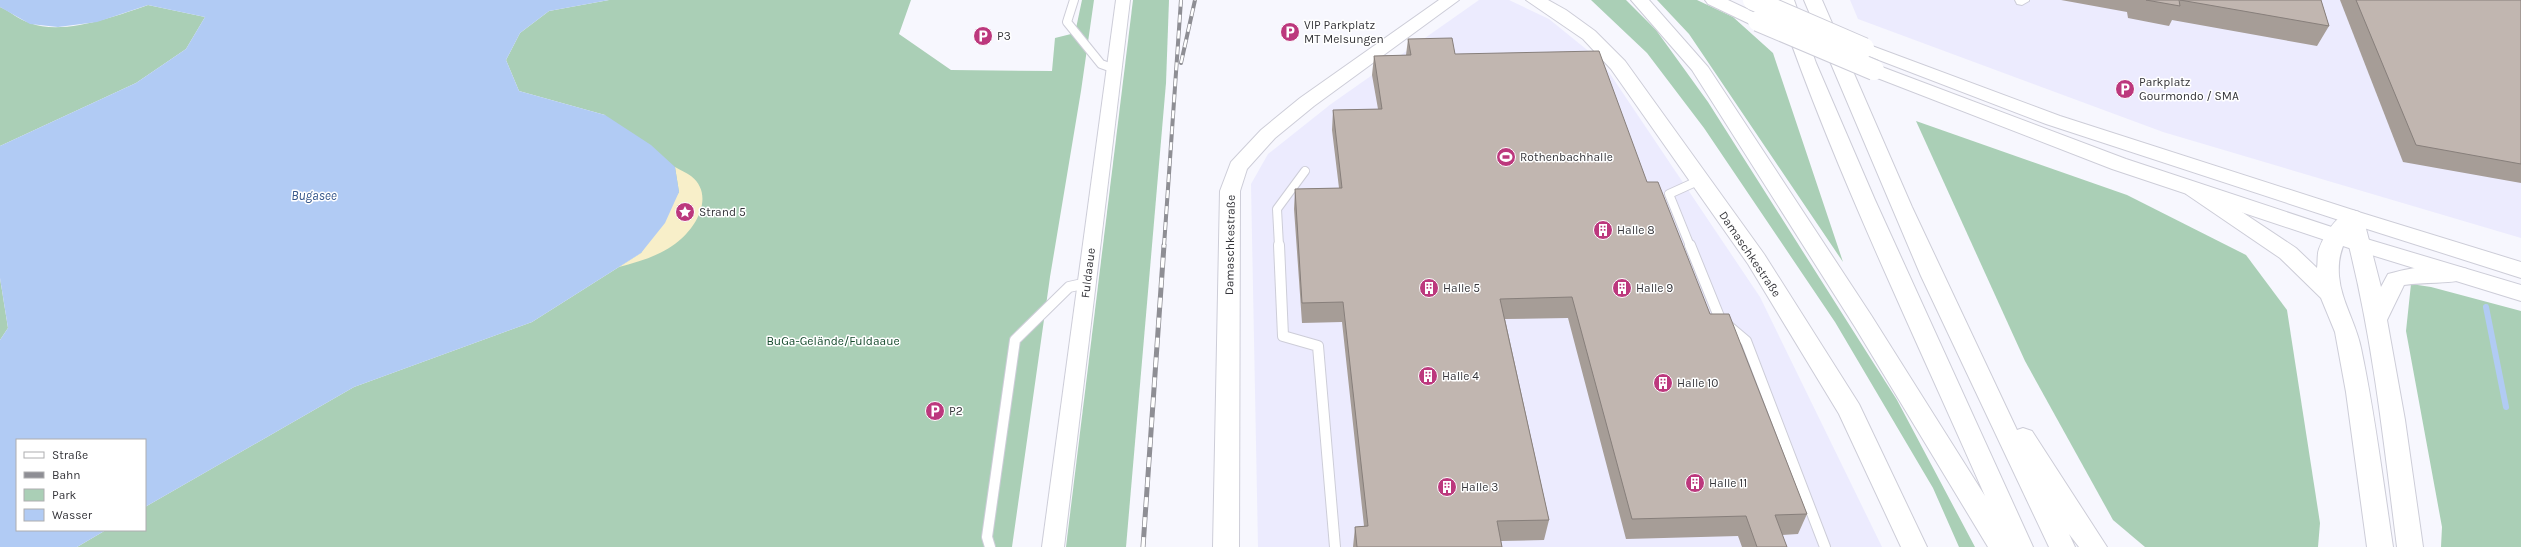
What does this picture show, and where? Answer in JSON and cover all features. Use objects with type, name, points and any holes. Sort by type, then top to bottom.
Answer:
[{"type":"main road","name":"Damaschkestraße","points":[[1226,547],[1230,191],[1238,167],[1268,134],[1307,102],[1450,0]]},
{"type":"main road","name":"Damaschkestraße","points":[[1535,0],[1560,14],[1589,35],[1618,65],[1756,259],[1850,411],[1914,547]]},
{"type":"main road","points":[[1640,0],[1699,67],[1863,321],[2002,547]]},
{"type":"main road","points":[[1714,0],[1874,70],[2119,164],[2337,237],[2521,293]]},
{"type":"main road","points":[[1753,0],[1864,48],[2053,120],[2521,270]]},
{"type":"main road","points":[[1785,0],[1807,63],[1864,200],[2020,547]]},
{"type":"main road","points":[[1813,0],[1847,83],[1964,341],[2062,547]]},
{"type":"main road","points":[[2193,189],[2288,253],[2332,294]]},
{"type":"main road","points":[[2352,217],[2329,250],[2328,262],[2332,294],[2346,332],[2358,392],[2380,547]]},
{"type":"main road","points":[[2352,217],[2360,244],[2393,420],[2410,547]]},
{"type":"main road","points":[[2375,320],[2396,278],[2420,274],[2459,274]]},
{"type":"main road","points":[[1964,341],[2048,480],[2094,547]]},
{"type":"street","name":"Fuldaaue","points":[[1053,547],[1123,0]]},
{"type":"lane","points":[[1074,0],[1066,22],[1101,64],[1115,69]]},
{"type":"lane","points":[[1305,171],[1278,209],[1283,336],[1318,346],[1335,547]]},
{"type":"lane","points":[[1700,180],[1669,194],[1720,319],[1746,341],[1825,547]]},
{"type":"lane","points":[[989,542],[1015,340],[1069,287],[1086,283]]},
{"type":"shaded area","points":[[1479,0],[1509,0],[1549,19],[1602,62],[1760,297],[1882,547],[1258,547],[1251,184],[1268,154],[1331,104]]},
{"type":"shaded area","points":[[1850,0],[2521,0],[2521,238],[2163,132],[1858,19]]},
{"type":"green space","name":"BuGa-Gelände/Fuldaaue","points":[[609,0],[911,0],[899,34],[951,70],[1052,71],[1055,38],[1075,33],[1082,0],[1094,0],[1081,91],[1050,277],[1012,547],[77,547],[104,531],[146,531],[146,506],[354,387],[532,322],[641,253],[605,115],[519,91],[506,60],[520,33],[549,11]]},
{"type":"green space","points":[[1133,0],[1169,0],[1166,83],[1126,547],[1066,547]]},
{"type":"green space","points":[[1591,0],[1626,0],[1656,30],[1708,102],[1897,400],[1975,547],[1959,547],[1933,488],[1835,322],[1704,128],[1647,53]]},
{"type":"green space","points":[[1657,0],[1697,0],[1733,17],[1773,53],[1843,262],[1689,34]]},
{"type":"green space","points":[[148,5],[205,17],[186,49],[136,83],[0,146],[0,7],[26,22],[43,26],[58,27],[89,23]]},
{"type":"green space","points":[[1916,121],[2127,195],[2246,255],[2287,310],[2320,523],[2318,547],[2145,547],[2113,520],[2025,361]]},
{"type":"green space","points":[[0,278],[8,328],[0,340]]},
{"type":"green space","points":[[2411,284],[2431,287],[2521,311],[2521,547],[2441,547],[2442,527],[2406,331]]},
{"type":"sand","name":"Strand 5","points":[[675,167],[691,176],[698,183],[702,191],[701,209],[698,217],[687,233],[675,244],[660,253],[643,260],[619,267],[641,253],[679,192]]},
{"type":"water","name":"Bugasee","points":[[0,0],[609,0],[549,11],[520,33],[506,60],[519,91],[605,115],[651,145],[675,167],[679,192],[665,223],[641,253],[532,322],[354,387],[146,506],[146,439],[16,439],[16,531],[104,531],[77,547],[0,547],[0,340],[8,328],[0,278],[0,146],[136,83],[186,49],[205,17],[148,5],[97,22],[58,27],[30,24],[0,7]]},
{"type":"building","points":[[2146,0],[2179,0],[2180,6]]},
{"type":"building","points":[[2180,0],[2321,0],[2329,26]]},
{"type":"building","points":[[2356,0],[2521,0],[2521,164],[2416,145]]},
{"type":"building","points":[[1452,38],[1455,54],[1599,51],[1647,182],[1658,182],[1710,314],[1729,314],[1807,514],[1775,515],[1787,547],[1757,547],[1746,516],[1632,519],[1572,297],[1500,299],[1549,520],[1497,521],[1502,547],[1357,547],[1355,527],[1368,526],[1343,302],[1302,303],[1295,189],[1342,188],[1333,110],[1382,109],[1374,56],[1411,55],[1408,39]]},
{"type":"waterway","points":[[2486,307],[2506,407]]},
{"type":"railway","points":[[1164,246],[1181,0]]},
{"type":"railway","points":[[1181,63],[1195,0]]},
{"type":"railway","points":[[1143,547],[1164,245]]},
{"type":"place","name":"VIP Parkplatz MT Melsungen","points":[[1290,32]]},
{"type":"place","name":"P3","points":[[983,36]]},
{"type":"place","name":"Parkplatz Gourmondo / SMA","points":[[2125,89]]},
{"type":"place","name":"Rothenbachhalle","points":[[1506,157]]},
{"type":"place","name":"Strand 5","points":[[685,212]]},
{"type":"place","name":"Halle 8","points":[[1603,230]]},
{"type":"place","name":"Halle 5","points":[[1429,288]]},
{"type":"place","name":"Halle 9","points":[[1622,288]]},
{"type":"place","name":"Halle 4","points":[[1428,376]]},
{"type":"place","name":"Halle 10","points":[[1663,383]]},
{"type":"place","name":"P2","points":[[935,411]]},
{"type":"place","name":"Halle 11","points":[[1695,483]]},
{"type":"place","name":"Halle 3","points":[[1447,487]]}]
